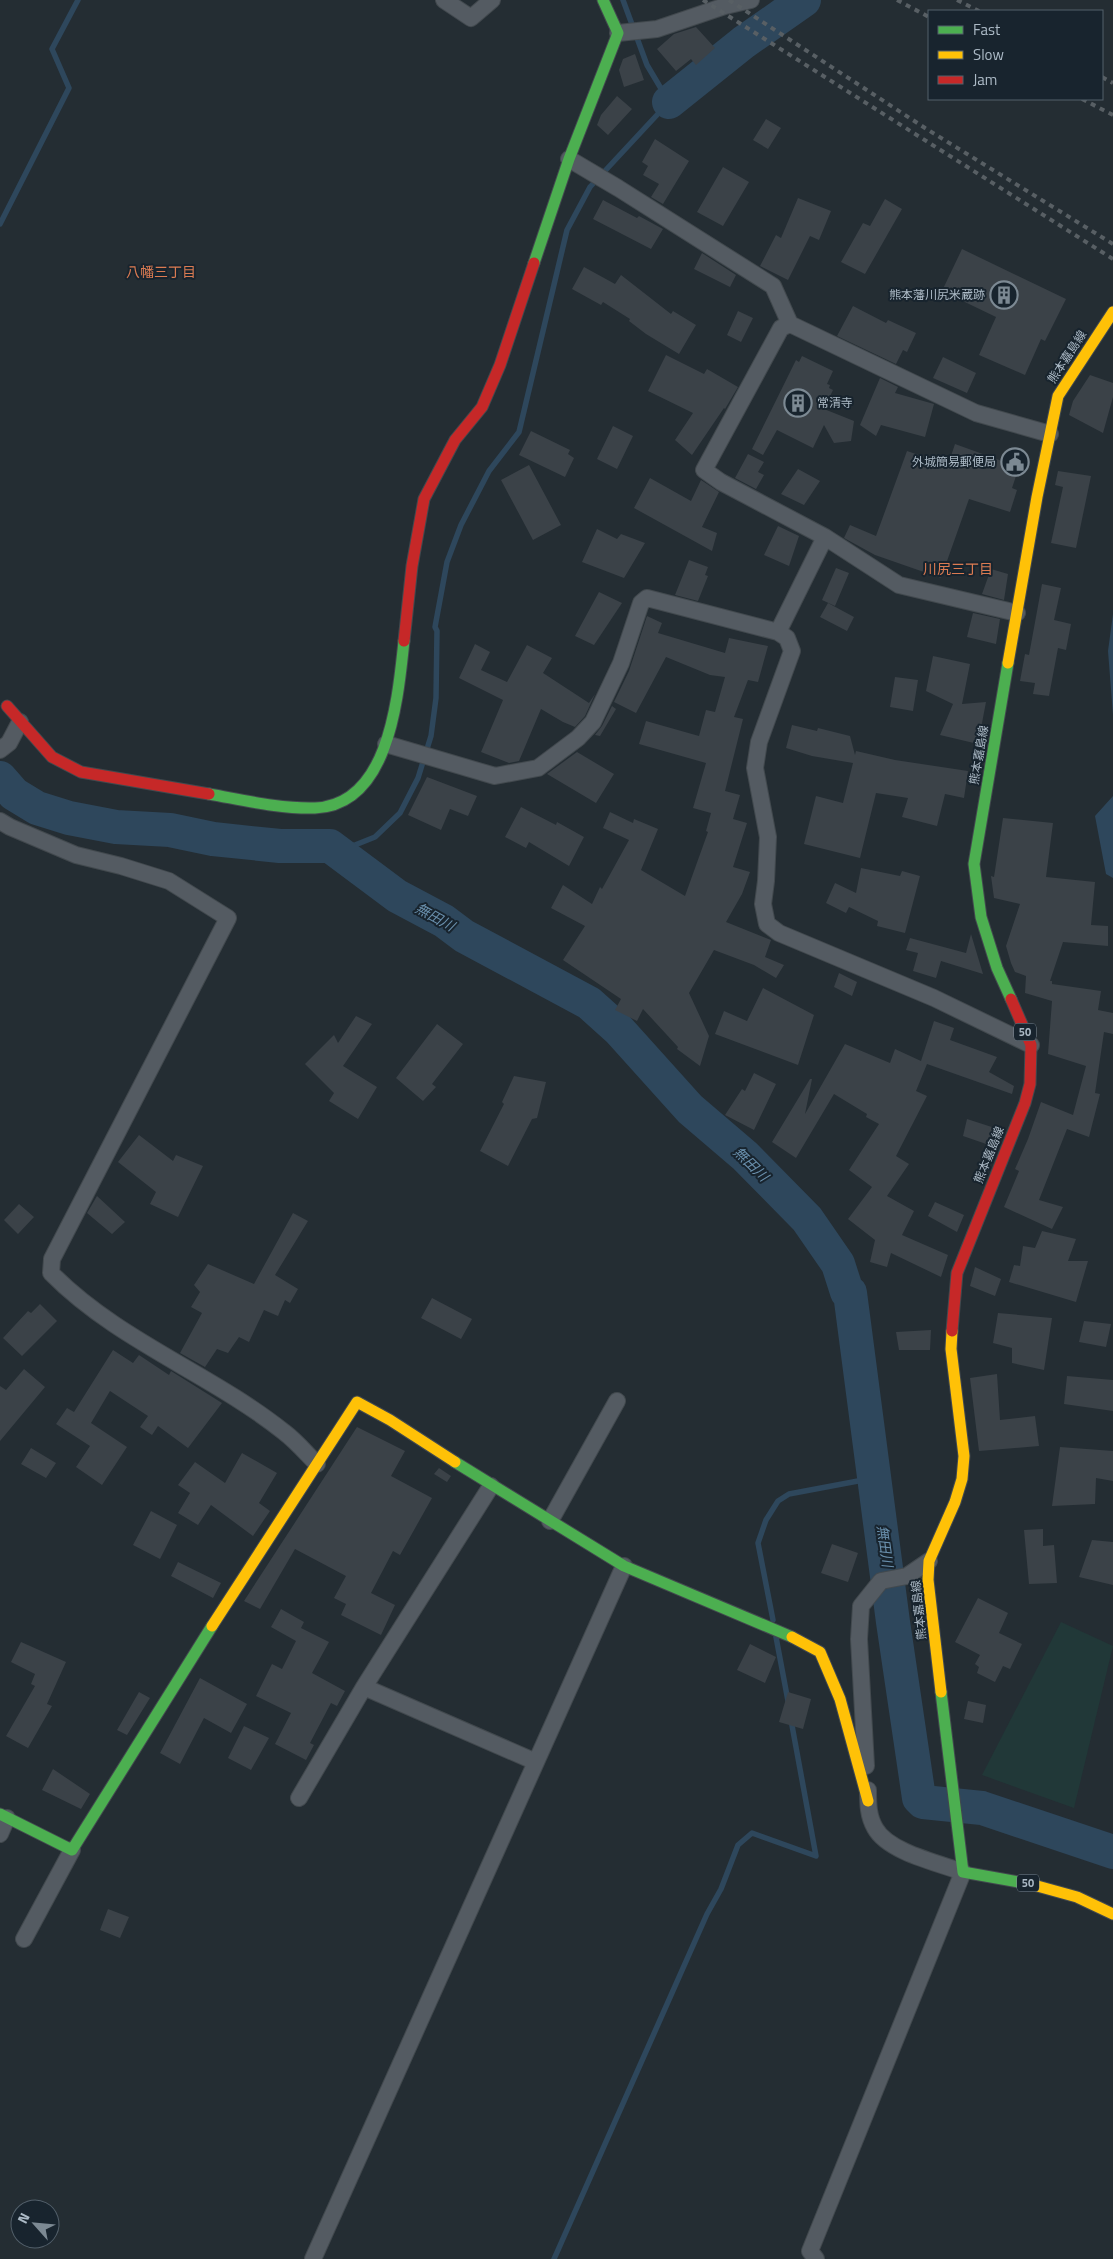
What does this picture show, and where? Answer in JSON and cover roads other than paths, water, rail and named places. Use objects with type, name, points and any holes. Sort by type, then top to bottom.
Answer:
[{"type":"street","points":[[444,0],[471,18],[492,0]]},
{"type":"street","points":[[7,706],[18,727],[52,757],[82,772],[115,779],[282,806],[316,808],[330,805],[351,796],[367,782],[386,744],[398,700],[412,566],[424,499],[455,440],[482,407],[500,365],[574,162],[618,33],[603,0]]},
{"type":"street","points":[[618,33],[658,29],[725,6],[750,0]]},
{"type":"street","points":[[574,162],[774,286],[790,324],[976,413],[1050,434]]},
{"type":"street","name":"熊本嘉島線","points":[[963,1872],[928,1580],[929,1561],[956,1502],[962,1480],[964,1456],[952,1349],[953,1305],[957,1273],[1025,1103],[1030,1084],[1031,1045],[997,968],[981,918],[974,864],[1017,613],[1058,396],[1113,312]]},
{"type":"street","points":[[790,324],[780,328],[704,470],[721,482],[825,537],[899,586],[1017,613]]},
{"type":"street","points":[[778,632],[825,537]]},
{"type":"street","points":[[386,744],[495,776],[538,768],[578,738],[593,722],[621,663],[641,603],[648,598],[778,632],[788,638],[792,651],[759,742],[755,768],[768,837],[763,904],[767,924],[779,933],[934,998],[1031,1045]]},
{"type":"street","points":[[0,750],[9,743],[18,727]]},
{"type":"street","points":[[0,820],[10,827],[76,855],[121,866],[169,881],[228,918],[52,1259],[51,1273],[73,1295],[146,1346],[240,1402],[285,1432],[317,1464]]},
{"type":"street","points":[[550,1521],[618,1401]]},
{"type":"street","points":[[24,1939],[72,1850],[83,1836],[199,1645],[357,1402],[390,1420],[491,1486],[624,1566],[779,1630],[820,1652],[840,1699],[868,1802]]},
{"type":"street","points":[[299,1798],[364,1687],[491,1486]]},
{"type":"street","points":[[816,2259],[810,2251],[963,1872],[910,1854],[884,1840],[875,1828],[869,1813],[858,1639],[861,1606],[882,1582],[907,1576],[929,1561]]},
{"type":"street","points":[[313,2259],[624,1566]]},
{"type":"street","points":[[364,1687],[536,1762]]},
{"type":"street","points":[[0,1834],[4,1816],[72,1850]]},
{"type":"street","name":"50","points":[[963,1872],[1044,1886],[1076,1896],[1113,1914]]},
{"type":"water","points":[[1113,614],[1113,715],[1108,651]]},
{"type":"water","points":[[1113,796],[1113,878],[1106,874],[1095,816]]},
{"type":"waterway","points":[[0,224],[69,88],[52,49],[78,0]]},
{"type":"waterway","points":[[330,846],[355,845],[375,837],[400,813],[418,778],[431,736],[436,698],[437,631],[435,627],[447,562],[461,525],[489,471],[519,432],[567,230],[590,187],[669,102],[647,65],[623,0]]},
{"type":"waterway","points":[[669,102],[744,42],[804,0]]},
{"type":"waterway","name":"無田川","points":[[0,778],[14,794],[37,808],[69,818],[116,827],[170,830],[213,839],[280,846],[330,846],[397,896],[444,921],[464,936],[589,1003],[618,1029],[690,1109],[745,1156],[807,1219],[838,1264],[847,1292],[850,1293],[893,1622],[919,1798],[923,1802],[982,1808],[1113,1852]]},
{"type":"waterway","points":[[773,1620],[758,1543],[766,1520],[778,1501],[789,1494],[874,1478]]},
{"type":"waterway","points":[[776,1637],[788,1701]]},
{"type":"waterway","points":[[554,2259],[707,1914],[721,1889],[738,1845],[752,1833],[816,1856],[791,1720]]},
{"type":"railway","points":[[703,0],[1113,259]]},
{"type":"railway","points":[[729,0],[925,128],[1113,244]]},
{"type":"railway","points":[[897,0],[928,16]]},
{"type":"railway","points":[[957,0],[977,10]]},
{"type":"railway","points":[[1103,78],[1113,83]]},
{"type":"railway","points":[[1084,100],[1113,115]]},
{"type":"place","name":"熊本藩川尻米蔵跡","points":[[1004,295]]},
{"type":"place","name":"常清寺","points":[[798,403]]},
{"type":"place","name":"外城簡易郵便局","points":[[1015,462]]},
{"type":"district","name":"八幡三丁目","points":[[161,272]]},
{"type":"district","name":"川尻三丁目","points":[[958,569]]}]
